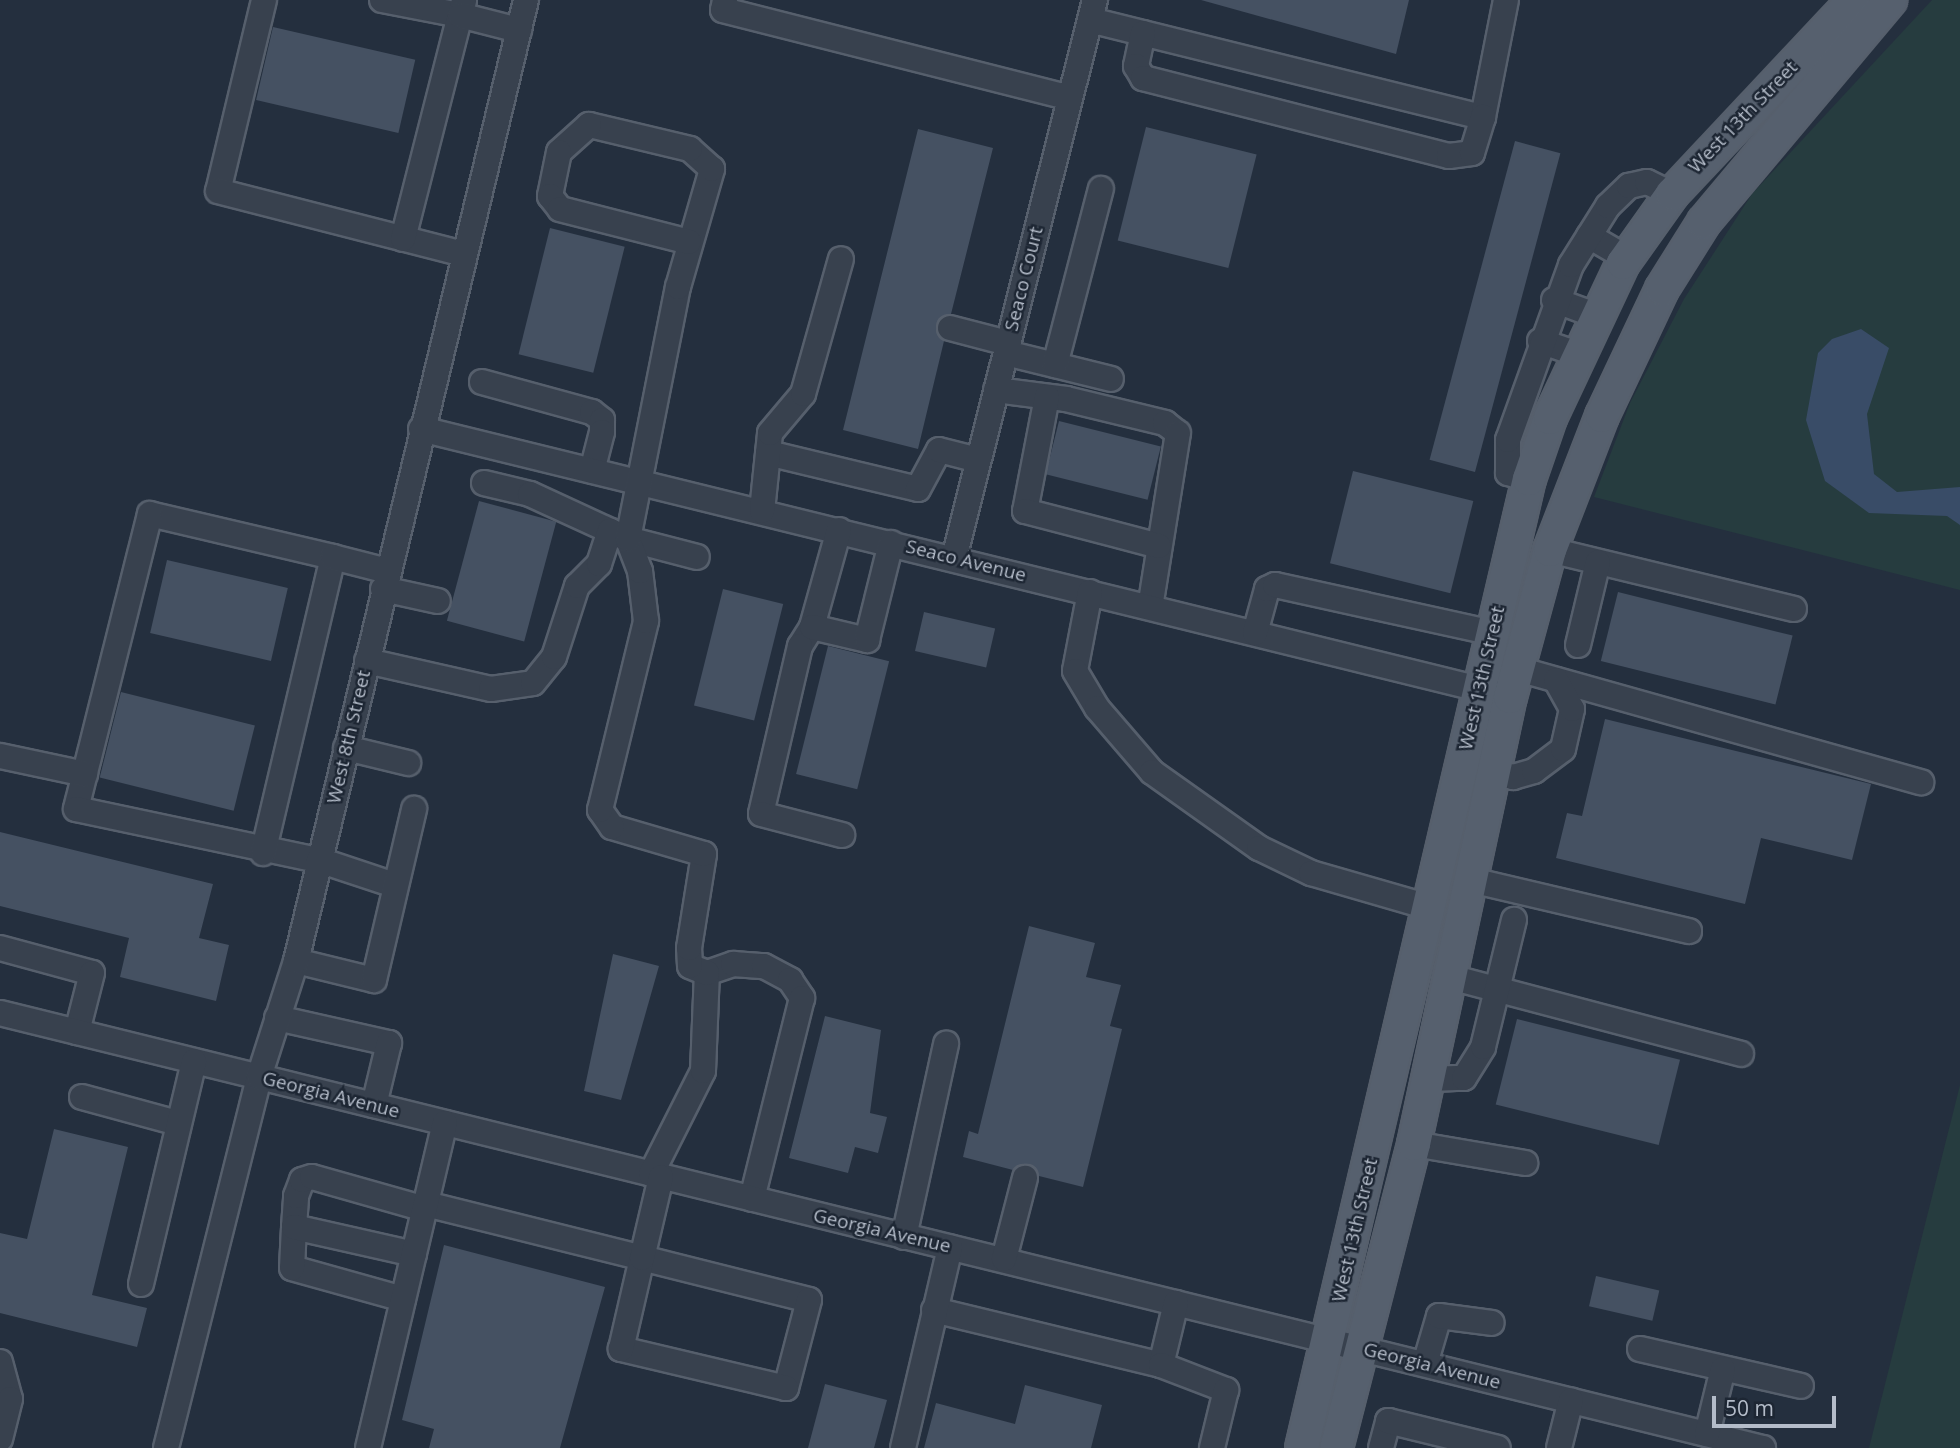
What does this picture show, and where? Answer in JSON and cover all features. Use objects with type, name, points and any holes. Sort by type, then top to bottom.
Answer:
[{"type":"main road","name":"West 13th Street","points":[[1302,1448],[1330,1340],[1529,479],[1550,418],[1575,353],[1595,315],[1627,258],[1672,194],[1854,0]]},
{"type":"main road","name":"West 13th Street","points":[[1336,1448],[1414,1144],[1514,683],[1550,550],[1620,369],[1661,289],[1712,212],[1890,0]]},
{"type":"street","points":[[264,0],[218,191],[464,254]]},
{"type":"street","points":[[383,0],[462,7],[519,30]]},
{"type":"street","name":"West 8th Street","points":[[166,1448],[259,1077],[296,961],[429,394],[526,0]]},
{"type":"street","points":[[725,0],[723,10],[1070,98]]},
{"type":"street","points":[[1143,33],[1136,66],[1143,78],[1449,156],[1472,152],[1483,117],[1506,0]]},
{"type":"street","points":[[403,239],[462,7]]},
{"type":"street","points":[[1092,10],[1143,33],[1483,117]]},
{"type":"street","name":"Seaco Court","points":[[954,558],[1092,10]]},
{"type":"street","points":[[367,661],[491,689],[533,683],[554,657],[577,586],[598,564],[619,535],[642,483],[689,242],[712,169],[707,158],[589,125],[559,152],[550,196],[560,209],[689,242]]},
{"type":"street","points":[[1529,479],[1508,473],[1504,463],[1517,406],[1554,300],[1589,236],[1629,186],[1647,182],[1672,194]]},
{"type":"street","points":[[1055,365],[1101,189]]},
{"type":"street","points":[[1589,236],[1627,258]]},
{"type":"street","points":[[762,511],[768,453],[774,426],[803,394],[841,260]]},
{"type":"street","points":[[1554,300],[1595,315]]},
{"type":"street","points":[[950,328],[1055,365],[1111,379]]},
{"type":"street","points":[[1540,341],[1575,353]]},
{"type":"street","points":[[482,382],[592,412],[603,420],[603,432],[592,471]]},
{"type":"street","points":[[996,390],[1047,397],[1165,423],[1178,433],[1150,607]]},
{"type":"street","points":[[1047,397],[1025,511],[1159,546]]},
{"type":"street","points":[[1517,406],[1550,418]]},
{"type":"street","name":"Seaco Avenue","points":[[421,429],[891,542],[1479,689],[1556,680],[1922,782]]},
{"type":"street","points":[[768,453],[918,489],[939,450],[978,460]]},
{"type":"street","points":[[484,483],[530,494],[619,535],[697,557]]},
{"type":"street","points":[[394,885],[319,860],[263,853],[76,808],[150,514],[333,557],[438,601]]},
{"type":"street","points":[[839,530],[812,627],[800,646],[761,814],[842,835]]},
{"type":"street","points":[[619,535],[640,570],[646,621],[600,810],[612,827],[704,853],[689,948],[690,966],[707,973],[733,964],[764,966],[790,980],[802,998],[752,1199]]},
{"type":"street","points":[[812,627],[867,639],[891,542]]},
{"type":"street","points":[[1550,550],[1794,609]]},
{"type":"street","points":[[263,853],[333,557]]},
{"type":"street","points":[[1578,645],[1598,562]]},
{"type":"street","points":[[1255,633],[1267,589],[1275,585],[1493,634]]},
{"type":"street","points":[[1090,592],[1075,671],[1097,708],[1152,772],[1259,848],[1311,873],[1429,907]]},
{"type":"street","points":[[1494,772],[1513,777],[1534,771],[1563,749],[1572,709],[1556,680]]},
{"type":"street","points":[[346,748],[408,762]]},
{"type":"street","points":[[0,756],[85,774]]},
{"type":"street","points":[[296,961],[374,980],[394,885],[414,809]]},
{"type":"street","points":[[1471,880],[1689,932]]},
{"type":"street","points":[[1428,1079],[1464,1078],[1483,1047],[1514,920]]},
{"type":"street","points":[[0,948],[92,973],[77,1032]]},
{"type":"street","points":[[403,1299],[292,1268],[296,1196],[303,1180],[312,1177],[425,1206],[642,1258],[809,1300],[786,1388],[621,1349],[642,1258],[656,1175],[703,1071],[707,973]]},
{"type":"street","points":[[1450,977],[1741,1054]]},
{"type":"street","name":"Georgia Avenue","points":[[0,1013],[1763,1448]]},
{"type":"street","points":[[276,1018],[389,1043],[374,1105]]},
{"type":"street","points":[[904,1237],[946,1044]]},
{"type":"street","points":[[141,1284],[194,1061]]},
{"type":"street","points":[[82,1097],[178,1123]]},
{"type":"street","points":[[368,1448],[445,1123]]},
{"type":"street","points":[[1414,1144],[1525,1163]]},
{"type":"street","points":[[1004,1259],[1025,1178]]},
{"type":"street","points":[[294,1227],[414,1254]]},
{"type":"street","points":[[903,1448],[950,1247]]},
{"type":"street","points":[[1161,1366],[1177,1303]]},
{"type":"street","points":[[934,1310],[1161,1366],[1226,1390],[1212,1448]]},
{"type":"street","points":[[1425,1364],[1439,1316],[1492,1323]]},
{"type":"street","points":[[1640,1349],[1801,1386]]},
{"type":"street","points":[[0,1362],[10,1399],[0,1439]]},
{"type":"street","points":[[1707,1434],[1723,1369]]},
{"type":"street","points":[[1559,1448],[1571,1400]]},
{"type":"street","points":[[1381,1448],[1388,1421],[1444,1442],[1498,1448]]},
{"type":"green space","points":[[1932,0],[1960,0],[1960,590],[1594,497],[1630,403],[1684,299],[1752,194]]},
{"type":"green space","points":[[1960,1085],[1960,1448],[1869,1448]]},
{"type":"water","points":[[1861,329],[1889,348],[1867,414],[1874,474],[1897,492],[1960,487],[1960,525],[1947,516],[1869,513],[1825,481],[1806,420],[1818,353],[1832,339]]},
{"type":"building","points":[[1201,0],[1409,0],[1396,54]]},
{"type":"building","points":[[273,27],[415,60],[398,133],[256,100]]},
{"type":"building","points":[[1146,127],[1257,155],[1228,268],[1118,241]]},
{"type":"building","points":[[918,129],[993,148],[951,314],[936,325],[944,341],[918,449],[843,430]]},
{"type":"building","points":[[1515,141],[1560,153],[1475,472],[1430,460]]},
{"type":"building","points":[[550,228],[625,247],[593,373],[519,354]]},
{"type":"building","points":[[1059,421],[1161,446],[1148,500],[1046,474]]},
{"type":"building","points":[[1353,471],[1473,501],[1450,593],[1330,563]]},
{"type":"building","points":[[479,501],[556,522],[524,641],[447,621]]},
{"type":"building","points":[[167,560],[288,588],[271,661],[150,633]]},
{"type":"building","points":[[723,589],[783,604],[754,720],[694,705]]},
{"type":"building","points":[[1618,592],[1793,636],[1775,704],[1601,661]]},
{"type":"building","points":[[924,612],[995,628],[986,667],[915,651]]},
{"type":"building","points":[[828,646],[889,661],[857,789],[796,774]]},
{"type":"building","points":[[121,692],[255,725],[234,811],[100,777]]},
{"type":"building","points":[[1605,719],[1871,784],[1852,860],[1761,838],[1745,904],[1556,858],[1567,813],[1582,816]]},
{"type":"building","points":[[0,832],[213,884],[199,938],[229,945],[216,1001],[120,977],[129,938],[0,906]]},
{"type":"building","points":[[1029,926],[1095,943],[1086,977],[1121,985],[1110,1026],[1122,1029],[1083,1187],[1039,1176],[1028,1164],[1013,1170],[963,1157],[969,1131],[978,1134]]},
{"type":"building","points":[[613,954],[659,966],[621,1100],[584,1091]]},
{"type":"building","points":[[825,1016],[881,1030],[870,1113],[887,1117],[878,1153],[855,1147],[848,1173],[789,1158]]},
{"type":"building","points":[[1517,1019],[1680,1060],[1659,1145],[1496,1104]]},
{"type":"building","points":[[54,1129],[128,1147],[92,1295],[147,1308],[137,1347],[0,1313],[0,1233],[27,1239]]},
{"type":"building","points":[[444,1245],[605,1287],[560,1448],[429,1448],[434,1429],[402,1420]]},
{"type":"building","points":[[1596,1276],[1659,1291],[1652,1321],[1589,1306]]},
{"type":"building","points":[[825,1384],[887,1400],[874,1448],[808,1448]]},
{"type":"building","points":[[1025,1385],[1102,1405],[1091,1448],[924,1448],[936,1403],[1015,1424]]}]
